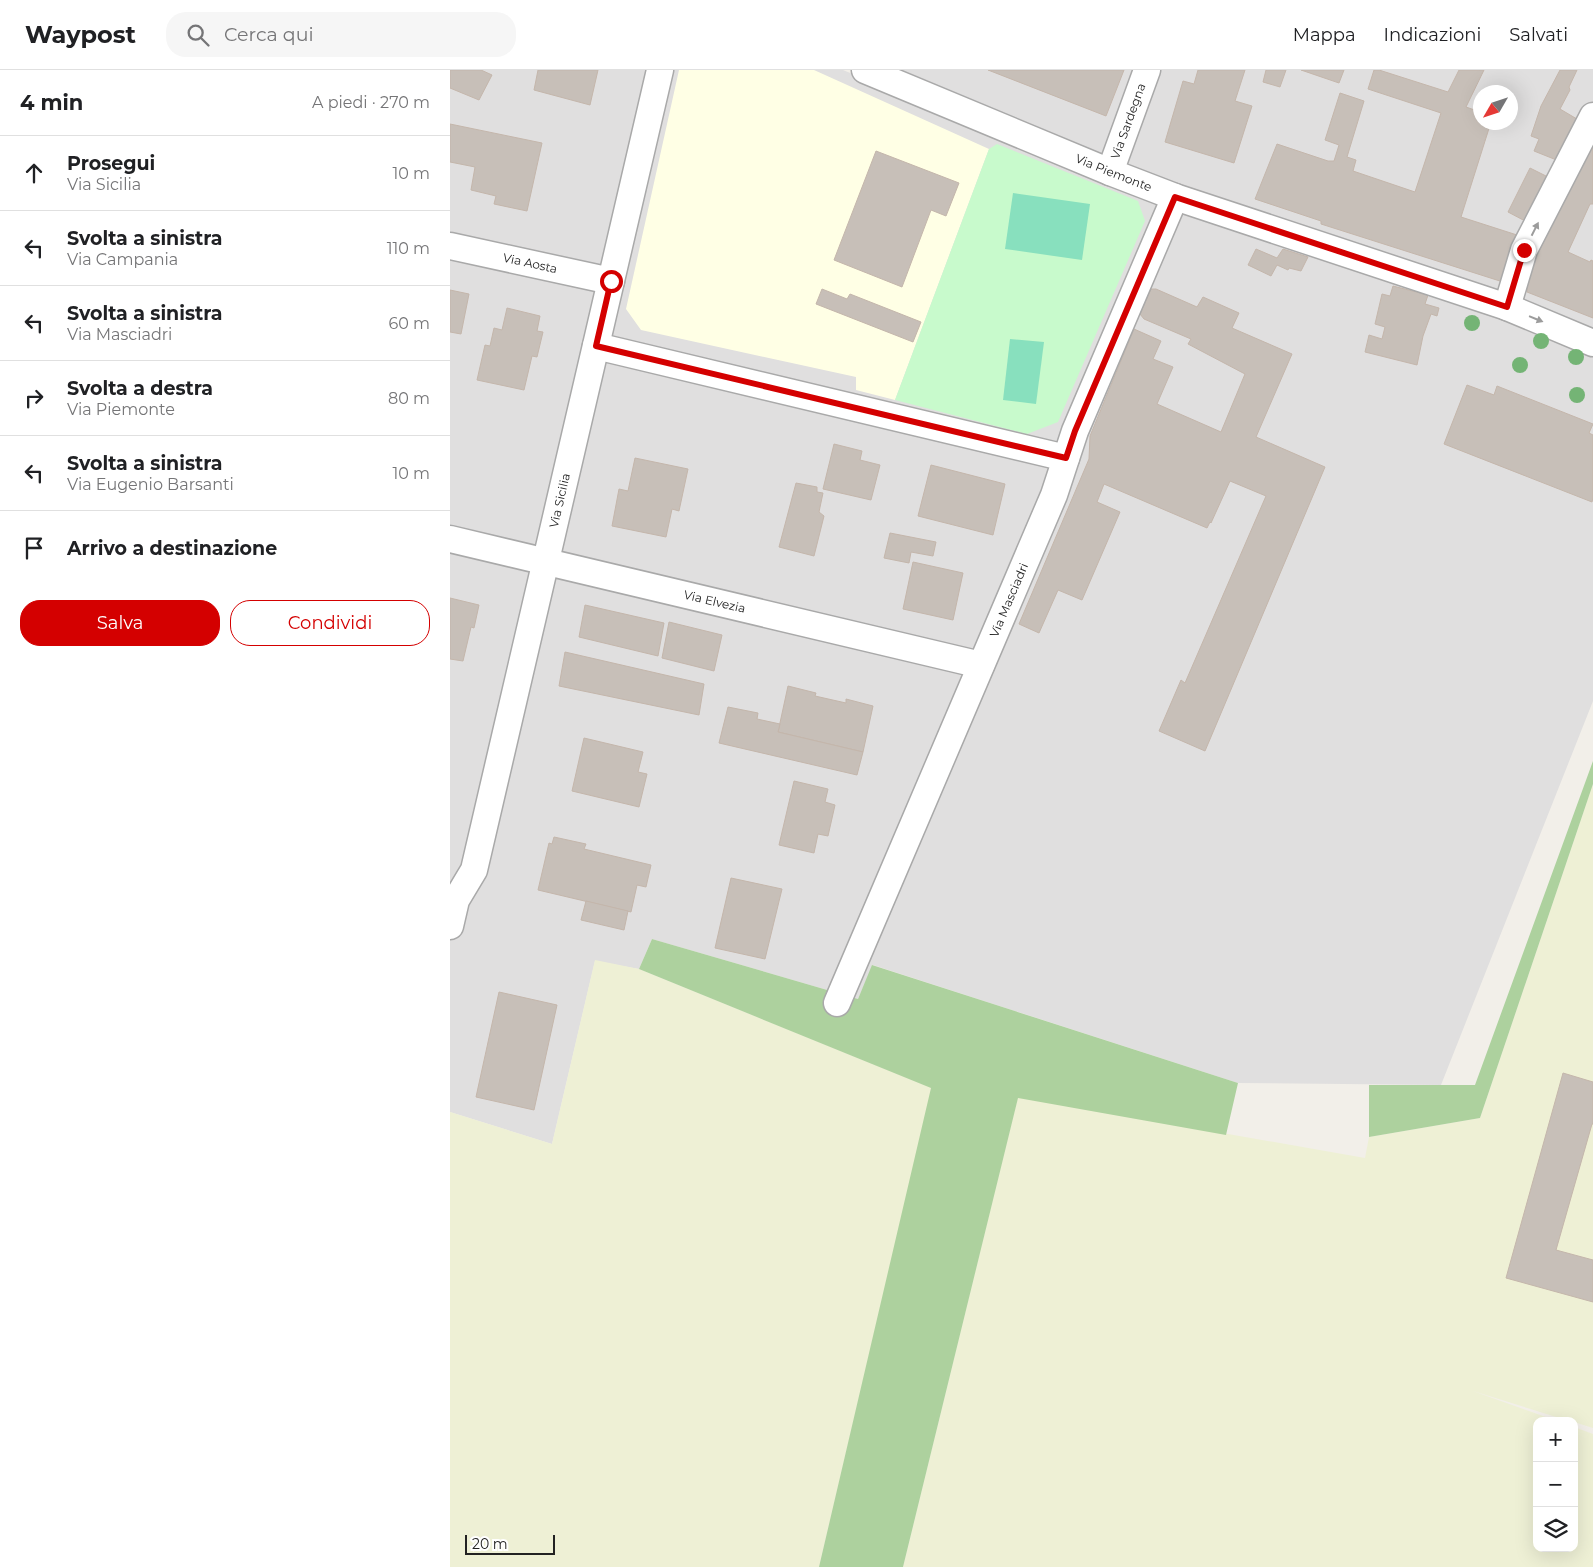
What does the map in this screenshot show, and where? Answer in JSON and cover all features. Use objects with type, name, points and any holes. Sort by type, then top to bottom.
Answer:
[{"type":"street","name":"Via Sicilia","points":[[450,926],[456,900],[474,870],[660,70]]},
{"type":"street","name":"Via Piemonte","points":[[865,70],[1110,172],[1175,197],[1507,307],[1593,342]]},
{"type":"street","name":"Via Sardegna","points":[[1110,172],[1147,70]]},
{"type":"street","points":[[1507,307],[1524,250],[1593,116]]},
{"type":"street","name":"Via Masciadri","points":[[837,1003],[1054,495],[1075,431],[1175,197]]},
{"type":"street","name":"Via Aosta","points":[[450,246],[611,281]]},
{"type":"street","points":[[596,346],[1066,458]]},
{"type":"street","name":"Via Elvezia","points":[[450,539],[981,665]]},
{"type":"shaded area","points":[[450,70],[843,70],[1111,182],[1506,318],[1593,352],[1593,701],[1441,1085],[1238,1083],[873,965],[858,999],[652,939],[639,969],[595,961],[552,1144],[450,1112]]},
{"type":"shaded area","points":[[679,70],[814,70],[989,149],[895,400],[856,390],[856,377],[641,330],[626,309]]},
{"type":"shaded area","points":[[880,70],[1593,70],[1593,335],[1105,163]]},
{"type":"shaded area","points":[[1593,784],[1593,1428],[1578,1423],[1578,1417],[1556,1417],[1473,1391],[1546,1417],[1533,1417],[1533,1552],[1578,1552],[1578,1428],[1593,1434],[1593,1567],[903,1567],[1018,1097],[1365,1158],[1369,1137],[1480,1118]]},
{"type":"shaded area","points":[[595,960],[639,969],[932,1088],[819,1567],[450,1567],[450,1112],[552,1144]]},
{"type":"green space","points":[[997,144],[1138,201],[1145,221],[1058,422],[1027,434],[895,400],[989,149]]},
{"type":"green space","points":[[1013,193],[1090,204],[1082,260],[1005,249]]},
{"type":"green space","points":[[1010,339],[1044,342],[1036,404],[1003,400]]},
{"type":"green space","points":[[1593,761],[1593,784],[1480,1118],[1369,1137],[1369,1085],[1475,1085]]},
{"type":"green space","points":[[652,939],[858,999],[872,965],[1238,1083],[1226,1135],[1018,1098],[903,1567],[819,1567],[931,1088],[639,969]]},
{"type":"building","points":[[450,70],[481,70],[492,75],[479,100],[450,88]]},
{"type":"building","points":[[538,70],[598,70],[590,105],[534,90]]},
{"type":"building","points":[[988,70],[1124,70],[1106,116]]},
{"type":"building","points":[[1198,70],[1245,70],[1235,101],[1252,106],[1234,163],[1165,142],[1183,81],[1194,84]]},
{"type":"building","points":[[1266,70],[1286,70],[1280,87],[1263,82]]},
{"type":"building","points":[[1301,70],[1344,70],[1339,83]]},
{"type":"building","points":[[1374,70],[1448,92],[1459,70],[1484,70],[1477,85],[1473,85],[1473,93],[1466,107],[1473,110],[1473,130],[1488,130],[1461,217],[1517,235],[1503,282],[1321,224],[1321,221],[1255,199],[1277,144],[1328,161],[1334,161],[1339,145],[1325,140],[1340,93],[1364,101],[1347,157],[1356,160],[1353,171],[1415,192],[1441,113],[1368,89]]},
{"type":"building","points":[[1560,70],[1577,70],[1569,87],[1570,90],[1560,109],[1582,122],[1559,161],[1534,151],[1539,139],[1531,136],[1541,106]]},
{"type":"building","points":[[450,124],[542,143],[527,211],[494,204],[496,196],[471,190],[475,167],[450,162]]},
{"type":"building","points":[[1593,132],[1593,204],[1590,204],[1568,252],[1590,262],[1591,260],[1593,261],[1593,318],[1527,292],[1528,264]]},
{"type":"building","points":[[876,151],[959,183],[946,216],[931,210],[902,287],[834,260]]},
{"type":"building","points":[[1530,168],[1548,177],[1527,222],[1508,212]]},
{"type":"building","points":[[1256,249],[1277,258],[1283,249],[1308,257],[1301,271],[1289,268],[1288,270],[1277,265],[1271,276],[1248,265]]},
{"type":"building","points":[[1393,286],[1428,295],[1425,304],[1439,308],[1437,316],[1431,314],[1423,336],[1417,365],[1365,352],[1369,335],[1382,339],[1385,327],[1375,324],[1382,294],[1390,296]]},
{"type":"building","points":[[822,289],[847,299],[850,294],[921,322],[913,342],[816,304]]},
{"type":"building","points":[[1151,289],[1156,289],[1197,307],[1203,297],[1239,313],[1232,328],[1292,354],[1256,437],[1325,467],[1205,751],[1159,731],[1181,680],[1185,683],[1266,496],[1230,481],[1207,528],[1104,484],[1097,502],[1120,512],[1082,600],[1058,590],[1039,633],[1019,624],[1089,459],[1090,436],[1134,329],[1161,341],[1153,359],[1173,367],[1157,404],[1221,432],[1245,374],[1188,344],[1191,339],[1144,319],[1140,314]]},
{"type":"building","points":[[450,290],[469,294],[461,334],[450,332]]},
{"type":"building","points":[[507,308],[540,316],[537,331],[543,332],[537,357],[532,356],[524,390],[477,380],[485,345],[490,346],[494,328],[502,330]]},
{"type":"building","points":[[1467,385],[1494,395],[1497,386],[1593,424],[1589,433],[1593,435],[1592,502],[1444,444]]},
{"type":"building","points":[[834,444],[862,451],[860,460],[880,465],[871,500],[823,489]]},
{"type":"building","points":[[635,458],[688,469],[679,511],[672,509],[666,537],[612,526],[619,489],[628,491]]},
{"type":"building","points":[[931,465],[1005,484],[993,535],[918,516]]},
{"type":"building","points":[[796,483],[817,487],[817,492],[823,493],[819,512],[824,516],[814,556],[779,547]]},
{"type":"building","points":[[890,533],[936,542],[933,556],[911,552],[909,563],[884,558]]},
{"type":"building","points":[[913,562],[963,573],[953,620],[903,609]]},
{"type":"building","points":[[450,598],[479,605],[474,628],[471,627],[463,661],[450,659]]},
{"type":"building","points":[[585,605],[664,623],[658,656],[579,637]]},
{"type":"building","points":[[669,622],[722,635],[714,671],[662,658]]},
{"type":"building","points":[[565,652],[704,684],[699,715],[559,686]]},
{"type":"building","points":[[788,686],[816,693],[815,696],[846,703],[846,699],[873,706],[863,752],[778,732]]},
{"type":"building","points":[[728,707],[758,713],[757,719],[780,724],[778,732],[863,752],[857,775],[719,743]]},
{"type":"building","points":[[584,738],[643,752],[638,772],[647,774],[639,807],[572,791]]},
{"type":"building","points":[[794,781],[828,789],[825,802],[835,805],[828,836],[818,834],[814,853],[779,845]]},
{"type":"building","points":[[554,837],[586,844],[584,849],[651,865],[646,887],[637,885],[631,912],[538,890],[549,843],[552,844]]},
{"type":"building","points":[[731,878],[782,889],[765,959],[715,948]]},
{"type":"building","points":[[586,901],[628,911],[624,930],[581,920]]},
{"type":"building","points":[[499,992],[557,1005],[534,1110],[476,1097]]},
{"type":"building","points":[[1563,1073],[1593,1082],[1593,1124],[1556,1250],[1593,1260],[1593,1302],[1506,1278]]},
{"type":"route","points":[[611,281],[596,346],[1066,458],[1075,431],[1175,197],[1507,307],[1524,250]]}]
